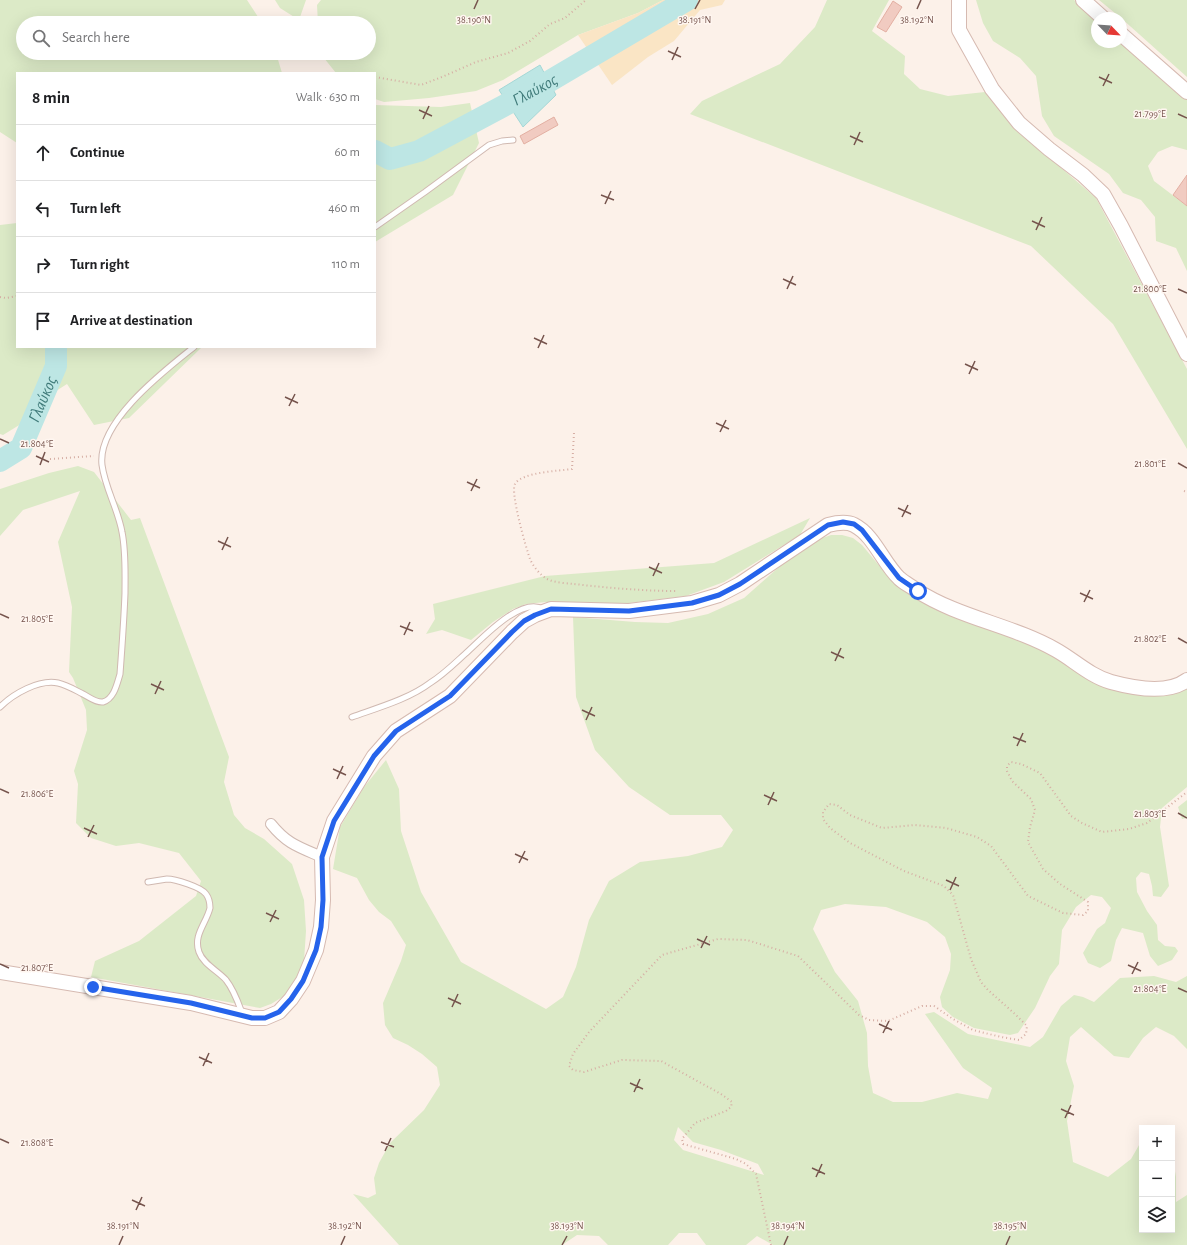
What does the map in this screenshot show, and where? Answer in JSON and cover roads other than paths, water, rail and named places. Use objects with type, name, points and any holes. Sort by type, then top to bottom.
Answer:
[{"type":"street","points":[[959,0],[959,30],[992,90],[1019,123],[1049,149],[1083,175],[1103,194],[1187,354]]},
{"type":"street","points":[[1082,0],[1096,12]]},
{"type":"street","points":[[1127,39],[1187,92]]},
{"type":"street","points":[[0,972],[191,1003],[252,1018],[265,1018],[279,1012],[291,999],[303,981],[316,950],[321,927],[323,900],[322,857],[334,821],[374,756],[396,731],[450,696],[512,632],[524,621],[535,615],[551,609],[629,611],[692,603],[719,595],[740,584],[828,525],[843,522],[854,524],[862,530],[899,578],[918,591],[949,607],[1056,650],[1095,675],[1109,682],[1149,690],[1168,688],[1187,680]]},
{"type":"street","points":[[271,824],[278,833],[290,843],[322,857]]},
{"type":"lane","points":[[376,225],[489,145],[502,141],[513,140]]},
{"type":"lane","points":[[0,707],[7,700],[23,690],[43,683],[57,683],[71,688],[97,702],[103,702],[110,698],[116,689],[120,674],[126,560],[122,531],[104,476],[101,456],[111,432],[122,414],[139,394],[193,348]]},
{"type":"lane","points":[[352,717],[409,695],[429,684],[448,670],[496,626],[516,612],[530,607],[536,607],[545,611]]},
{"type":"lane","points":[[148,882],[168,879],[192,885],[206,893],[210,907],[199,930],[197,941],[199,952],[206,963],[227,981],[234,993],[243,1016]]},
{"type":"water","points":[[540,65],[556,95],[523,127],[499,90]]},
{"type":"waterway","name":"Γλαύκος","points":[[376,152],[390,159],[419,151],[543,85],[687,0]]},
{"type":"waterway","name":"Γλαύκος","points":[[0,461],[21,448],[56,366],[56,348]]}]
